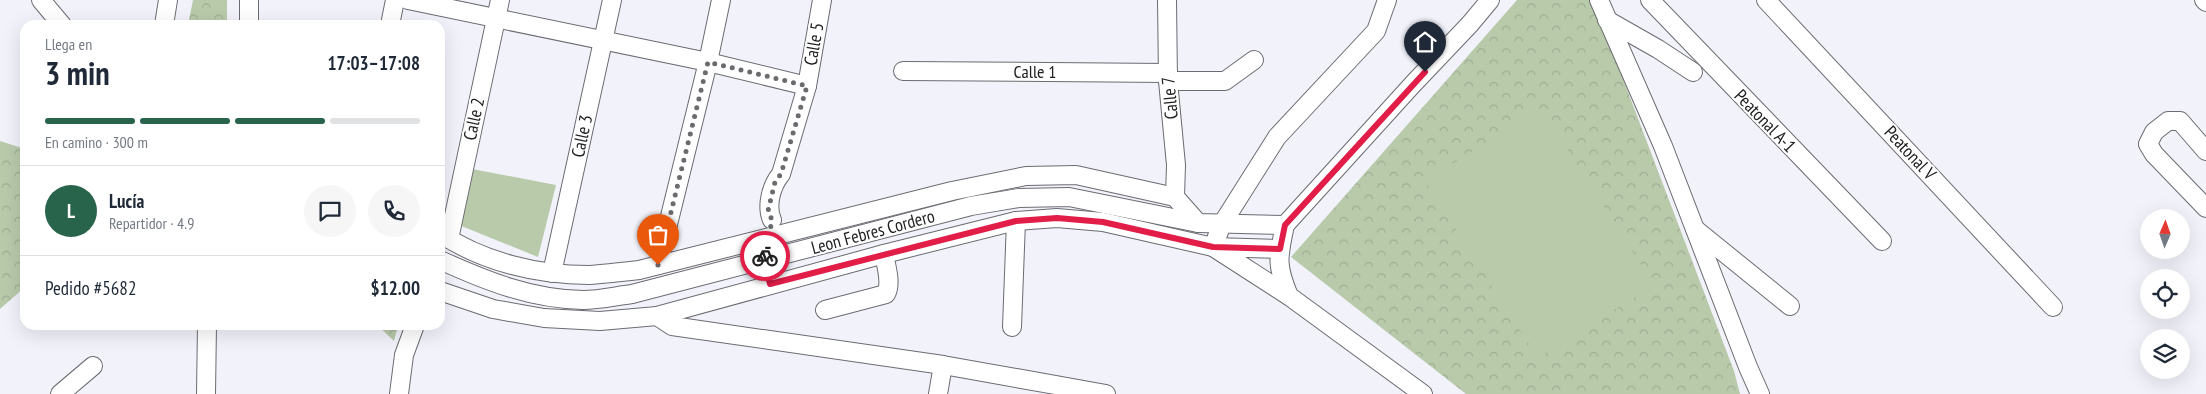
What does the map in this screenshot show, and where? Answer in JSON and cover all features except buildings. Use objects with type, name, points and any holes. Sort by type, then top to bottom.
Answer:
[{"type":"street","points":[[41,0],[58,20]]},
{"type":"street","points":[[165,20],[168,0]]},
{"type":"street","points":[[391,20],[395,0]]},
{"type":"street","points":[[408,0],[708,62],[807,86]]},
{"type":"street","name":"Calle 2","points":[[445,232],[500,0]]},
{"type":"street","name":"Calle 3","points":[[552,273],[612,0]]},
{"type":"street","points":[[658,265],[708,62],[721,0]]},
{"type":"street","name":"Calle 5","points":[[770,284],[764,261],[772,220],[768,211],[775,182],[781,174],[807,86],[822,0]]},
{"type":"street","name":"Calle 7","points":[[1167,0],[1168,77],[1176,165],[1175,197]]},
{"type":"street","points":[[1387,0],[1376,31],[1277,137],[1222,224],[1213,247],[1289,296],[1423,394]]},
{"type":"street","points":[[1289,296],[1279,271],[1280,249],[1285,225],[1490,0]]},
{"type":"street","points":[[1599,0],[1663,146],[1760,394]]},
{"type":"street","name":"Peatonal A-1","points":[[1650,0],[1882,242]]},
{"type":"street","name":"Peatonal V","points":[[1766,0],[2053,307]]},
{"type":"street","points":[[1607,20],[1658,49],[1693,72]]},
{"type":"street","name":"Calle 1","points":[[903,71],[1168,77],[1224,81],[1254,60]]},
{"type":"street","points":[[2206,151],[2180,122],[2168,121],[2154,132],[2148,144],[2154,154],[2206,208]]},
{"type":"street","points":[[445,236],[493,260],[552,273],[590,275],[639,270],[952,192],[1026,176],[1076,175],[1175,197],[1198,223]]},
{"type":"street","name":"Leon Febres Cordero","points":[[445,262],[483,280],[538,296],[584,300],[632,294],[971,206],[1019,198],[1069,197],[1198,223],[1285,225]]},
{"type":"street","name":"Leon Febres Cordero","points":[[445,293],[493,309],[544,318],[600,321],[657,316],[770,284],[1016,221],[1057,218],[1103,222],[1213,247],[1280,249]]},
{"type":"street","points":[[1012,327],[1016,221]]},
{"type":"street","points":[[1695,229],[1790,306]]},
{"type":"street","points":[[825,310],[886,294],[888,291],[888,278],[884,254]]},
{"type":"street","points":[[657,316],[672,326],[689,329],[943,365],[1106,394]]},
{"type":"street","points":[[207,330],[207,394]]},
{"type":"street","points":[[399,394],[404,355],[413,330]]},
{"type":"street","points":[[938,394],[943,365]]},
{"type":"street","points":[[60,394],[94,366]]},
{"type":"green space","points":[[193,0],[227,0],[227,20],[189,20]]},
{"type":"green space","points":[[1517,0],[1593,0],[1734,371],[1740,394],[1466,394],[1291,257]]},
{"type":"green space","points":[[1541,108],[1654,285],[1538,358],[1425,181]]},
{"type":"green space","points":[[0,141],[20,147],[20,291],[0,309]]},
{"type":"green space","points":[[472,169],[556,185],[538,257],[459,225]]},
{"type":"green space","points":[[382,330],[397,330],[394,341]]},
{"type":"way so far","points":[[658,265],[708,62],[807,86],[781,174],[775,182],[768,211],[772,220],[765,256]]},
{"type":"route","points":[[765,256],[764,261],[770,284],[1016,221],[1057,218],[1103,222],[1213,247],[1280,249],[1285,225],[1425,72]]}]
